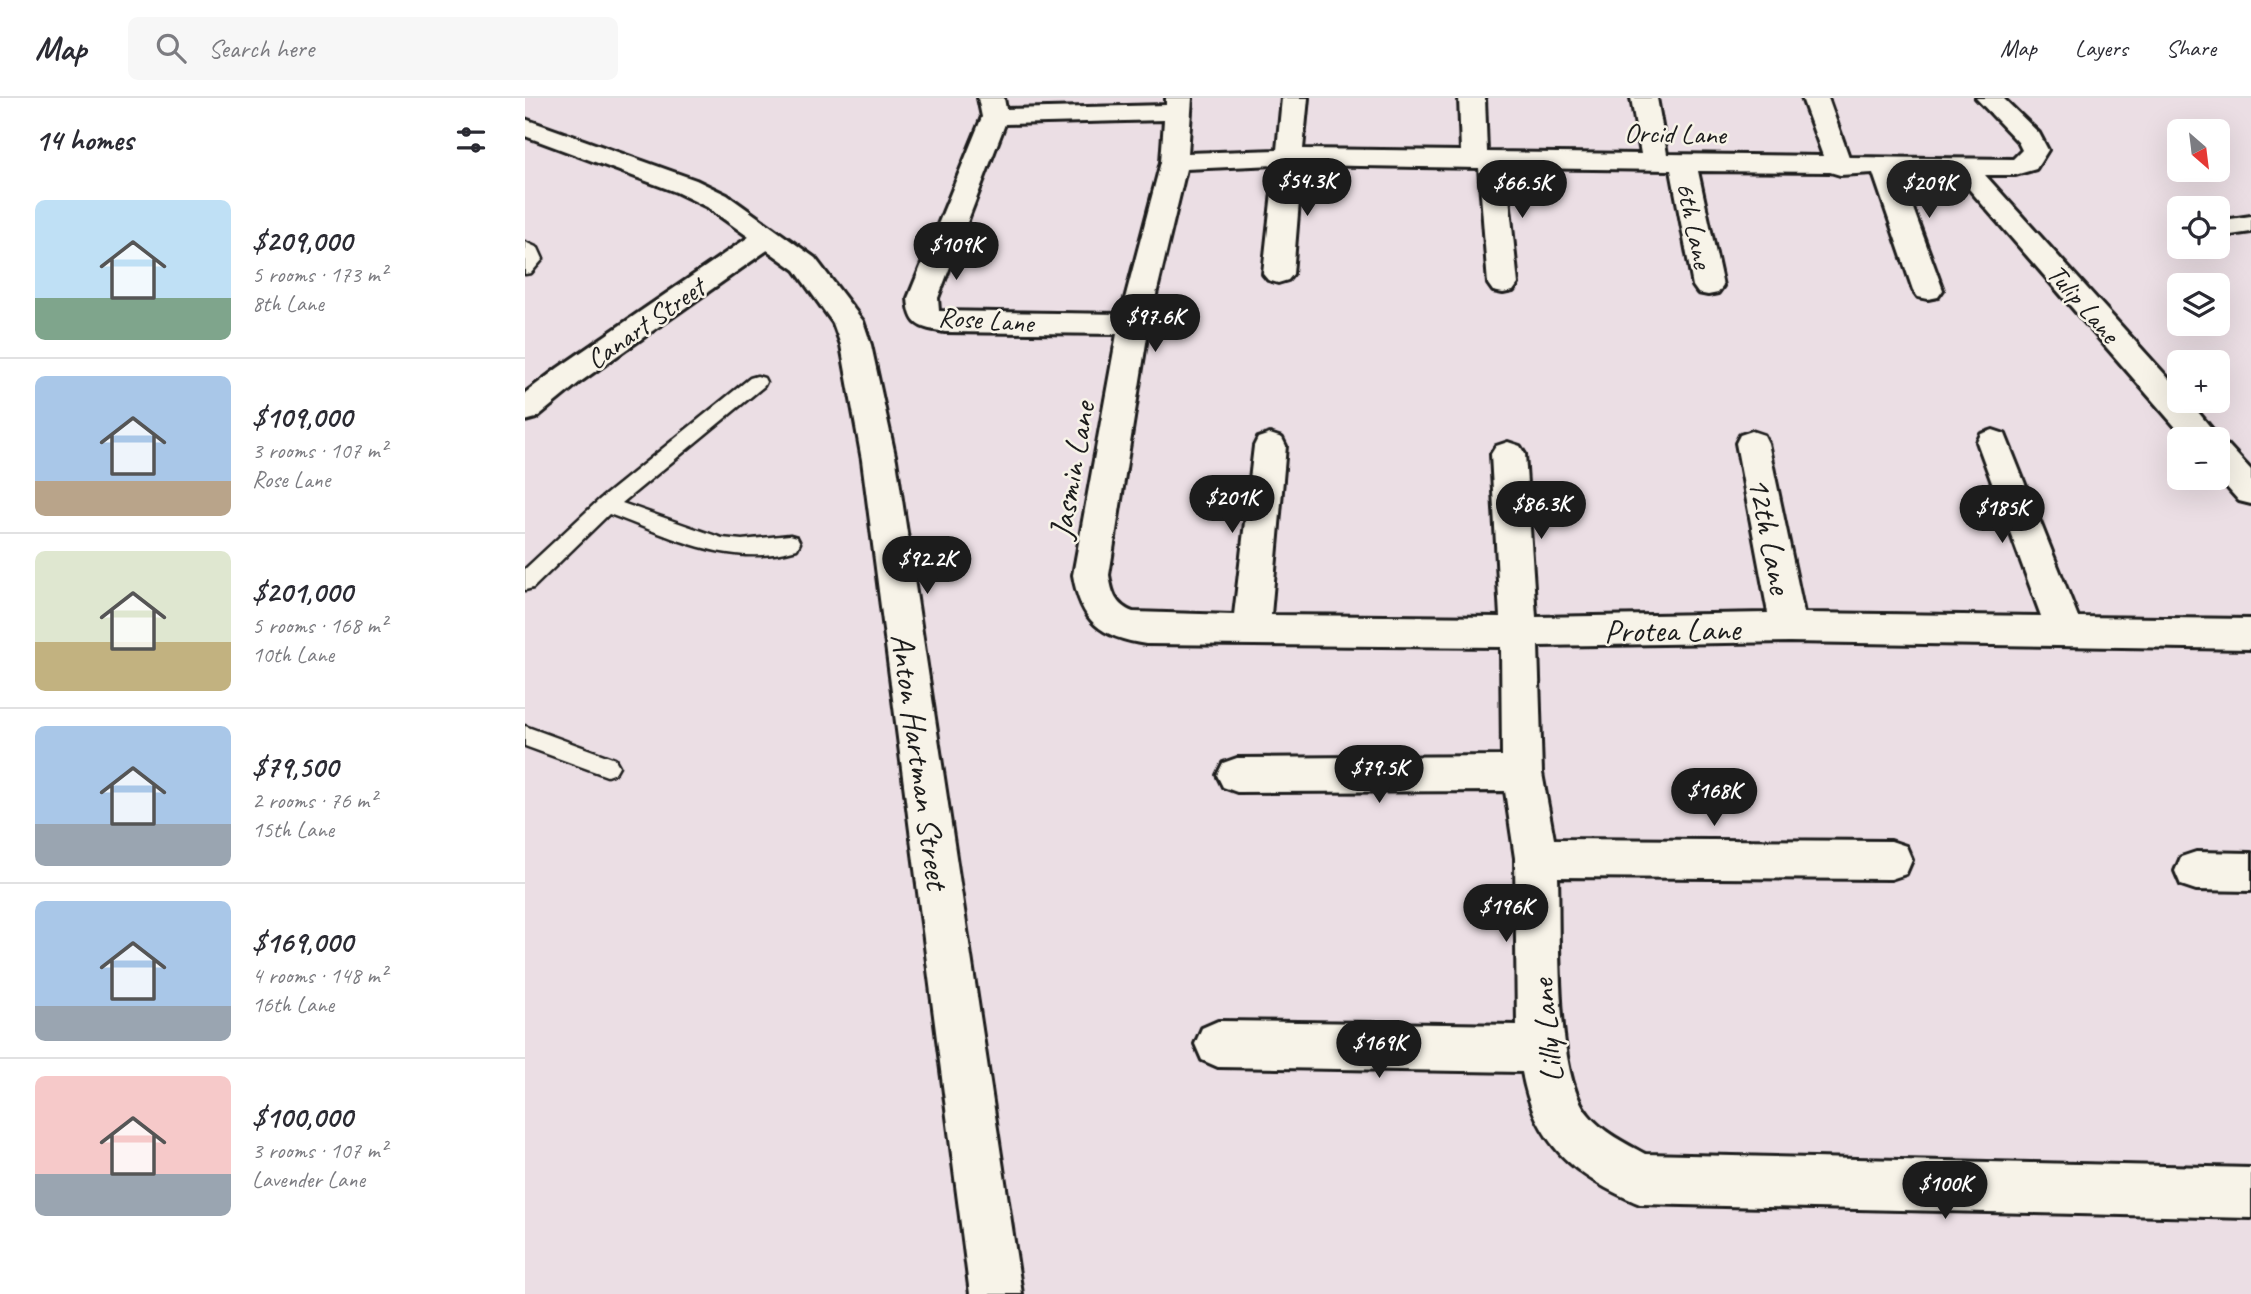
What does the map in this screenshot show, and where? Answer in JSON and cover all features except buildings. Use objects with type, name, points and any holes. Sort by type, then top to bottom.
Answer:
[{"type":"street","points":[[1277,274],[1295,98]]},
{"type":"street","points":[[1472,98],[1503,284]]},
{"type":"street","name":"6th Lane","points":[[1644,98],[1669,164],[1708,286]]},
{"type":"street","points":[[1815,98],[1840,167]]},
{"type":"street","name":"Orcid Lane","points":[[1174,162],[1288,157],[1840,167],[2015,167],[2027,163],[2035,150],[2030,139],[1989,98]]},
{"type":"street","name":"Rose Lane","points":[[1134,324],[945,323],[929,319],[924,314],[923,298],[993,107],[1179,105]]},
{"type":"street","name":"Jasmin Lane","points":[[1100,607],[1093,596],[1091,575],[1134,324],[1174,162],[1179,105]]},
{"type":"street","name":"Anton Hartman Street","points":[[525,127],[686,186],[717,201],[805,264],[848,321],[856,345],[879,460],[996,1294]]},
{"type":"street","points":[[1884,167],[1928,290]]},
{"type":"street","name":"Tulip Lane","points":[[1964,167],[2193,427]]},
{"type":"street","points":[[2230,227],[2251,224]]},
{"type":"street","name":"Canart Street","points":[[525,410],[569,375],[766,238]]},
{"type":"street","points":[[1993,442],[2064,629]]},
{"type":"street","name":"12th Lane","points":[[1752,443],[1789,627]]},
{"type":"street","points":[[1251,630],[1270,446]]},
{"type":"street","name":"Lilly Lane","points":[[1507,454],[1520,632],[1522,774],[1536,858],[1541,1049],[1549,1090],[1570,1131],[1597,1155],[1640,1180],[2251,1193]]},
{"type":"street","points":[[2230,469],[2251,492]]},
{"type":"street","name":"Protea Lane","points":[[1100,607],[1114,622],[1139,629],[1520,632],[1789,627],[2064,629],[2251,634]]},
{"type":"street","points":[[1237,775],[1522,774]]},
{"type":"street","points":[[1536,858],[1891,860]]},
{"type":"street","points":[[2196,871],[2251,873]]},
{"type":"street","points":[[1218,1044],[1541,1049]]},
{"type":"lane","points":[[525,247],[532,252],[535,259],[525,269]]},
{"type":"lane","points":[[525,582],[607,505],[757,382]]},
{"type":"lane","points":[[607,505],[721,546],[742,548],[790,543]]},
{"type":"lane","points":[[525,736],[607,766]]}]
